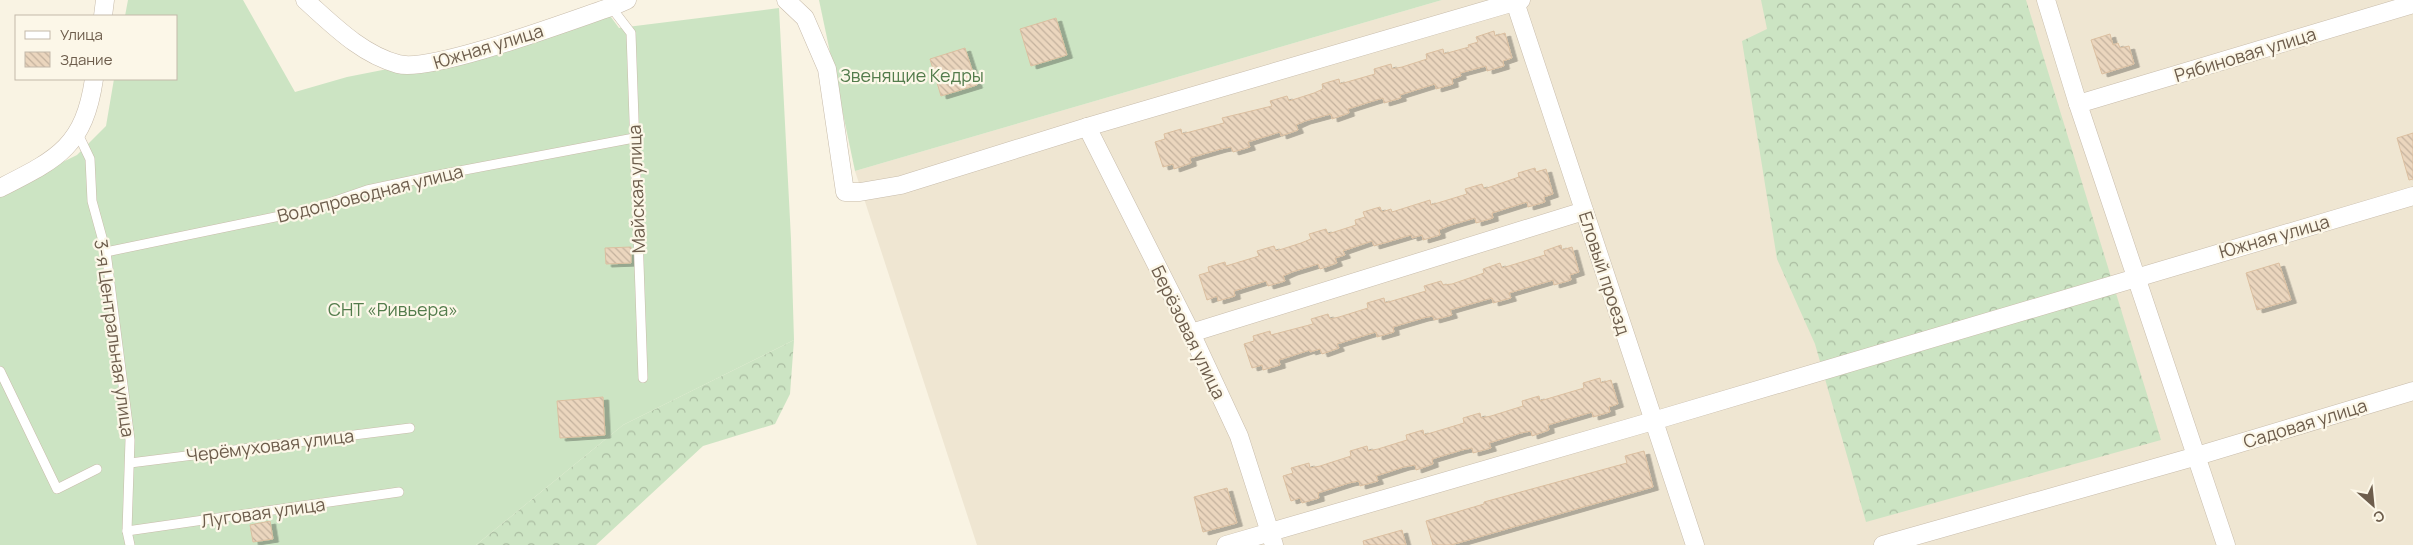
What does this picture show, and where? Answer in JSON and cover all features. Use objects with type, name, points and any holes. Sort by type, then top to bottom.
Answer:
[{"type":"street","points":[[103,15],[105,0]]},
{"type":"street","name":"Южная улица","points":[[305,0],[350,41],[400,65],[426,65],[619,4]]},
{"type":"street","points":[[786,0],[805,18],[827,68],[845,192],[860,192],[901,185],[1087,127],[1518,1]]},
{"type":"street","points":[[2046,0],[2135,277],[2226,545]]},
{"type":"street","name":"Еловый проезд","points":[[1518,1],[1584,211],[1695,545]]},
{"type":"street","name":"Рябиновая улица","points":[[2078,104],[2413,4]]},
{"type":"street","points":[[0,188],[48,164],[78,134],[90,103],[94,80]]},
{"type":"street","name":"Берёзовая улица","points":[[1087,127],[1191,333],[1239,436],[1272,539]]},
{"type":"street","name":"Южная улица","points":[[1226,545],[1272,539],[1653,421],[2413,196]]},
{"type":"street","points":[[1191,333],[1584,211]]},
{"type":"street","name":"Садовая улица","points":[[1882,545],[2197,456],[2413,391]]},
{"type":"lane","name":"Майская улица","points":[[619,4],[631,33],[643,378]]},
{"type":"lane","name":"3-я Центральная улица","points":[[78,134],[90,159],[92,201],[106,252],[130,440],[127,531],[130,545]]},
{"type":"lane","name":"Водопроводная улица","points":[[106,252],[309,210],[367,190],[634,138]]},
{"type":"lane","points":[[0,371],[58,489],[97,469]]},
{"type":"lane","name":"Черёмуховая улица","points":[[130,463],[410,428]]},
{"type":"lane","name":"Луговая улица","points":[[127,531],[398,492]]},
{"type":"shaded area","points":[[1442,0],[2413,0],[2413,545],[977,545],[855,171]]},
{"type":"green space","name":"СНТ «Ривьера»","points":[[128,0],[243,0],[295,92],[347,77],[489,49],[608,13],[619,28],[779,8],[791,239],[794,340],[623,425],[476,545],[0,545],[0,193],[77,155],[106,126],[114,80],[178,80],[178,15],[125,15]]},
{"type":"green space","name":"Звенящие Кедры","points":[[819,0],[1442,0],[855,171]]},
{"type":"green space","points":[[1761,0],[2026,0],[2161,440],[1866,522],[1815,344],[1777,259],[1742,41],[1767,29]]},
{"type":"green space","points":[[794,340],[790,394],[775,424],[703,446],[596,545],[476,545],[623,425]]},
{"type":"building","points":[[1056,18],[1067,55],[1031,66],[1020,29]]},
{"type":"building","points":[[1494,31],[1495,36],[1505,33],[1512,58],[1503,61],[1504,66],[1487,71],[1486,66],[1460,73],[1461,76],[1452,79],[1453,84],[1436,89],[1435,84],[1400,95],[1401,98],[1384,103],[1383,98],[1348,109],[1349,113],[1332,119],[1331,114],[1305,121],[1296,125],[1298,130],[1281,136],[1280,132],[1248,142],[1250,147],[1233,152],[1231,147],[1221,149],[1190,158],[1191,163],[1174,169],[1173,164],[1163,167],[1155,142],[1165,139],[1164,134],[1181,129],[1182,134],[1224,123],[1222,118],[1272,106],[1270,101],[1287,96],[1289,101],[1314,93],[1323,89],[1322,84],[1339,79],[1340,84],[1375,74],[1374,69],[1391,64],[1392,69],[1402,67],[1427,59],[1426,54],[1443,49],[1444,54],[1469,47],[1468,45],[1478,42],[1476,37]]},
{"type":"building","points":[[2110,34],[2113,45],[2118,43],[2120,48],[2129,46],[2134,64],[2102,74],[2091,40]]},
{"type":"building","points":[[965,48],[977,85],[941,96],[930,59]]},
{"type":"building","points":[[2413,133],[2413,179],[2409,180],[2397,138]]},
{"type":"building","points":[[1535,168],[1536,172],[1546,169],[1553,194],[1544,197],[1545,202],[1528,207],[1527,202],[1492,213],[1493,218],[1476,223],[1475,218],[1448,226],[1439,230],[1440,235],[1423,240],[1422,235],[1412,238],[1411,235],[1374,246],[1372,241],[1343,251],[1345,255],[1335,258],[1337,263],[1320,269],[1318,264],[1283,276],[1285,281],[1268,286],[1266,281],[1234,291],[1235,296],[1218,301],[1217,296],[1207,300],[1199,275],[1209,272],[1208,267],[1225,262],[1226,266],[1259,256],[1257,251],[1274,246],[1276,251],[1301,243],[1311,239],[1309,234],[1326,229],[1328,234],[1356,225],[1355,220],[1365,217],[1363,212],[1380,207],[1382,212],[1391,209],[1392,212],[1430,200],[1431,205],[1467,194],[1465,189],[1482,184],[1484,189],[1519,177],[1518,173]]},
{"type":"building","points":[[1561,245],[1562,250],[1572,247],[1579,272],[1570,275],[1571,280],[1554,285],[1553,280],[1509,293],[1511,298],[1493,303],[1492,298],[1450,310],[1452,315],[1434,320],[1433,316],[1423,318],[1393,327],[1394,332],[1377,337],[1376,332],[1337,344],[1339,348],[1322,354],[1320,349],[1310,352],[1310,350],[1279,360],[1280,365],[1263,370],[1262,365],[1252,368],[1244,344],[1254,341],[1253,336],[1270,331],[1271,335],[1313,324],[1311,319],[1328,314],[1330,319],[1339,317],[1368,308],[1367,303],[1384,298],[1385,303],[1426,291],[1424,286],[1441,281],[1443,285],[1452,284],[1484,273],[1483,269],[1500,263],[1502,268],[1545,255],[1544,251]]},
{"type":"building","points":[[631,247],[631,263],[606,264],[605,248]]},
{"type":"building","points":[[2279,263],[2291,300],[2257,310],[2246,273]]},
{"type":"building","points":[[1600,378],[1601,383],[1611,380],[1618,404],[1609,407],[1610,412],[1593,417],[1592,412],[1548,425],[1549,430],[1532,436],[1531,431],[1521,433],[1489,443],[1491,448],[1473,453],[1472,448],[1462,450],[1432,459],[1433,464],[1416,470],[1415,465],[1404,467],[1376,476],[1378,481],[1360,486],[1359,481],[1349,483],[1318,493],[1319,498],[1302,503],[1300,498],[1291,501],[1283,476],[1293,473],[1291,468],[1309,463],[1310,468],[1320,466],[1351,456],[1350,451],[1367,446],[1368,451],[1378,449],[1407,440],[1406,435],[1423,430],[1424,435],[1464,423],[1463,418],[1480,413],[1481,418],[1491,416],[1523,406],[1522,401],[1539,396],[1540,401],[1584,388],[1583,383]]},
{"type":"building","points":[[603,397],[605,435],[560,438],[557,401]]},
{"type":"building","points":[[1644,451],[1653,487],[1451,545],[1433,545],[1426,521],[1484,504],[1484,502],[1627,463],[1625,456]]},
{"type":"building","points":[[1227,488],[1237,523],[1203,532],[1194,497]]},
{"type":"building","points":[[270,521],[273,539],[253,542],[250,525]]},
{"type":"building","points":[[1402,530],[1406,545],[1364,545],[1363,541]]}]
